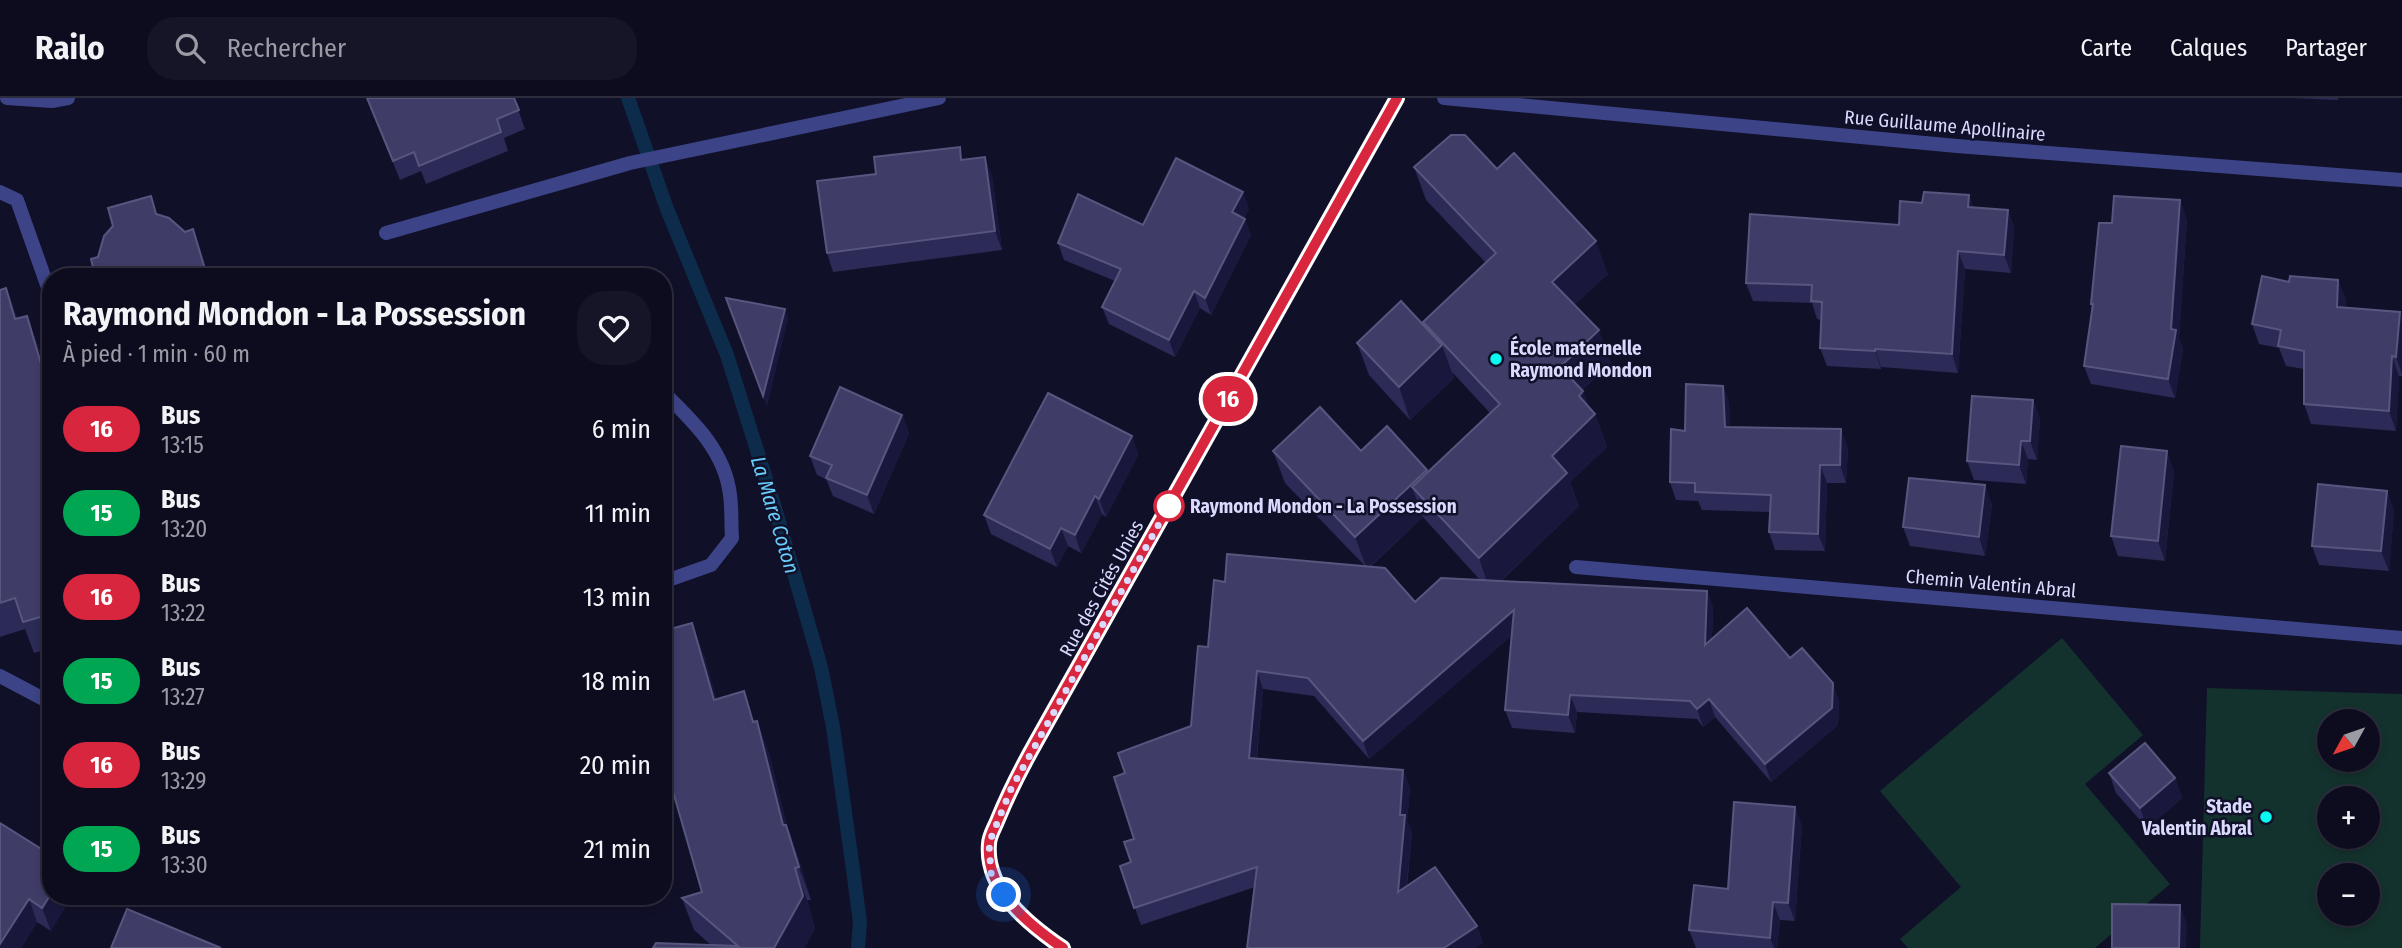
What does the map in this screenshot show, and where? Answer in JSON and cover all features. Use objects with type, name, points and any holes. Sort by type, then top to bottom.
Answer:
[{"type":"street","points":[[7,98],[52,101],[68,98]]},
{"type":"street","points":[[386,233],[630,163],[939,98]]},
{"type":"street","name":"Rue des Cités Unies","points":[[1063,948],[1038,930],[1004,895],[991,873],[989,843],[1011,789],[1036,742],[1397,98]]},
{"type":"street","name":"Rue Guillaume Apollinaire","points":[[1444,98],[1957,146],[2402,180]]},
{"type":"street","points":[[0,192],[17,200],[42,271]]},
{"type":"street","points":[[672,401],[699,428],[719,457],[730,492],[732,538],[711,565],[672,579]]},
{"type":"street","name":"Chemin Valentin Abral","points":[[1576,567],[2402,638]]},
{"type":"street","points":[[0,676],[42,698]]},
{"type":"green space","points":[[2062,638],[2143,735],[2085,784],[2170,884],[2095,948],[1908,948],[1900,939],[1961,887],[1880,791]]},
{"type":"green space","name":"Stade Valentin Abral","points":[[2207,688],[2402,694],[2402,948],[2200,948]]},
{"type":"building","points":[[367,98],[514,98],[519,110],[497,119],[501,132],[419,166],[414,152],[393,161]]},
{"type":"building","points":[[1451,135],[1465,135],[1497,169],[1514,153],[1596,241],[1552,282],[1599,330],[1560,367],[1583,391],[1579,396],[1595,414],[1552,456],[1567,473],[1479,558],[1412,487],[1500,404],[1423,322],[1496,253],[1414,167]]},
{"type":"building","points":[[960,147],[961,160],[985,157],[995,231],[827,253],[817,181],[876,174],[874,157]]},
{"type":"building","points":[[1176,158],[1243,192],[1232,212],[1245,219],[1205,298],[1194,291],[1169,340],[1102,307],[1121,269],[1058,243],[1078,194],[1143,225]]},
{"type":"building","points":[[1924,192],[1969,195],[1968,207],[2008,210],[2004,255],[1958,251],[1952,354],[1820,348],[1822,302],[1811,301],[1812,285],[1746,283],[1750,214],[1899,225],[1900,201],[1922,203]]},
{"type":"building","points":[[151,196],[156,214],[169,218],[185,232],[193,229],[205,268],[93,268],[91,259],[98,257],[104,236],[113,226],[108,208]]},
{"type":"building","points":[[2114,196],[2180,200],[2171,329],[2176,330],[2168,379],[2084,366],[2093,304],[2099,223],[2112,223]]},
{"type":"building","points":[[2262,276],[2289,282],[2290,276],[2338,280],[2337,307],[2400,312],[2396,357],[2392,356],[2389,411],[2304,404],[2304,351],[2278,346],[2281,330],[2252,324]]},
{"type":"building","points":[[6,288],[15,319],[27,316],[42,367],[42,617],[23,622],[15,598],[0,603],[0,290]]},
{"type":"building","points":[[726,298],[785,309],[763,396]]},
{"type":"building","points":[[1401,301],[1442,345],[1399,387],[1357,343]]},
{"type":"building","points":[[1686,384],[1723,386],[1725,427],[1841,429],[1840,465],[1820,465],[1818,534],[1769,532],[1771,495],[1695,492],[1695,483],[1670,482],[1671,429],[1685,431]]},
{"type":"building","points":[[840,387],[902,415],[867,495],[826,478],[832,465],[810,456]]},
{"type":"building","points":[[1048,393],[1132,436],[1099,499],[1095,496],[1075,535],[1061,528],[1050,549],[984,515]]},
{"type":"building","points":[[1972,396],[2033,400],[2030,441],[2021,441],[2019,465],[1967,461]]},
{"type":"building","points":[[1320,407],[1361,451],[1387,426],[1427,470],[1355,537],[1273,451]]},
{"type":"building","points":[[2121,446],[2167,451],[2158,541],[2111,536]]},
{"type":"building","points":[[1909,478],[1985,485],[1979,537],[1903,527]]},
{"type":"building","points":[[2318,484],[2387,491],[2381,551],[2312,546]]},
{"type":"building","points":[[1227,554],[1385,568],[1415,602],[1441,578],[1707,591],[1705,645],[1747,608],[1790,658],[1802,648],[1833,683],[1832,708],[1765,764],[1709,699],[1697,709],[1690,701],[1570,695],[1568,715],[1505,710],[1514,610],[1363,741],[1308,678],[1257,671],[1249,758],[1403,770],[1400,815],[1405,815],[1398,892],[1435,867],[1477,926],[1444,948],[1247,948],[1257,867],[1134,908],[1120,866],[1131,862],[1124,842],[1134,839],[1114,777],[1125,773],[1118,753],[1191,726],[1198,646],[1208,647],[1214,580],[1225,582]]},
{"type":"building","points":[[692,623],[714,700],[744,691],[753,722],[757,721],[783,825],[786,825],[799,867],[795,868],[803,896],[774,948],[653,948],[656,943],[738,946],[682,898],[702,892],[672,788],[672,629]]},
{"type":"building","points":[[2145,743],[2175,778],[2140,808],[2109,773]]},
{"type":"building","points":[[1734,802],[1795,807],[1788,903],[1773,902],[1770,938],[1689,930],[1694,885],[1728,889]]},
{"type":"building","points":[[0,823],[42,849],[44,905],[42,908],[29,899],[0,944]]},
{"type":"building","points":[[2112,904],[2180,905],[2179,948],[2112,948]]},
{"type":"building","points":[[127,909],[221,948],[111,948]]},
{"type":"waterway","name":"La Mare Coton","points":[[628,98],[667,209],[727,355],[821,667],[833,727],[860,922],[858,948]]},
{"type":"bus line","name":"16","points":[[1063,948],[1038,930],[1004,895],[991,873],[989,843],[1011,789],[1036,742],[1397,98]]},
{"type":"place","name":"École maternelle Raymond Mondon","points":[[1496,359]]},
{"type":"place","name":"Raymond Mondon - La Possession","points":[[1169,506]]},
{"type":"place","name":"Stade Valentin Abral","points":[[2266,817]]},
{"type":"route","points":[[1004,895],[991,873],[989,843],[1011,789],[1169,506]]}]
